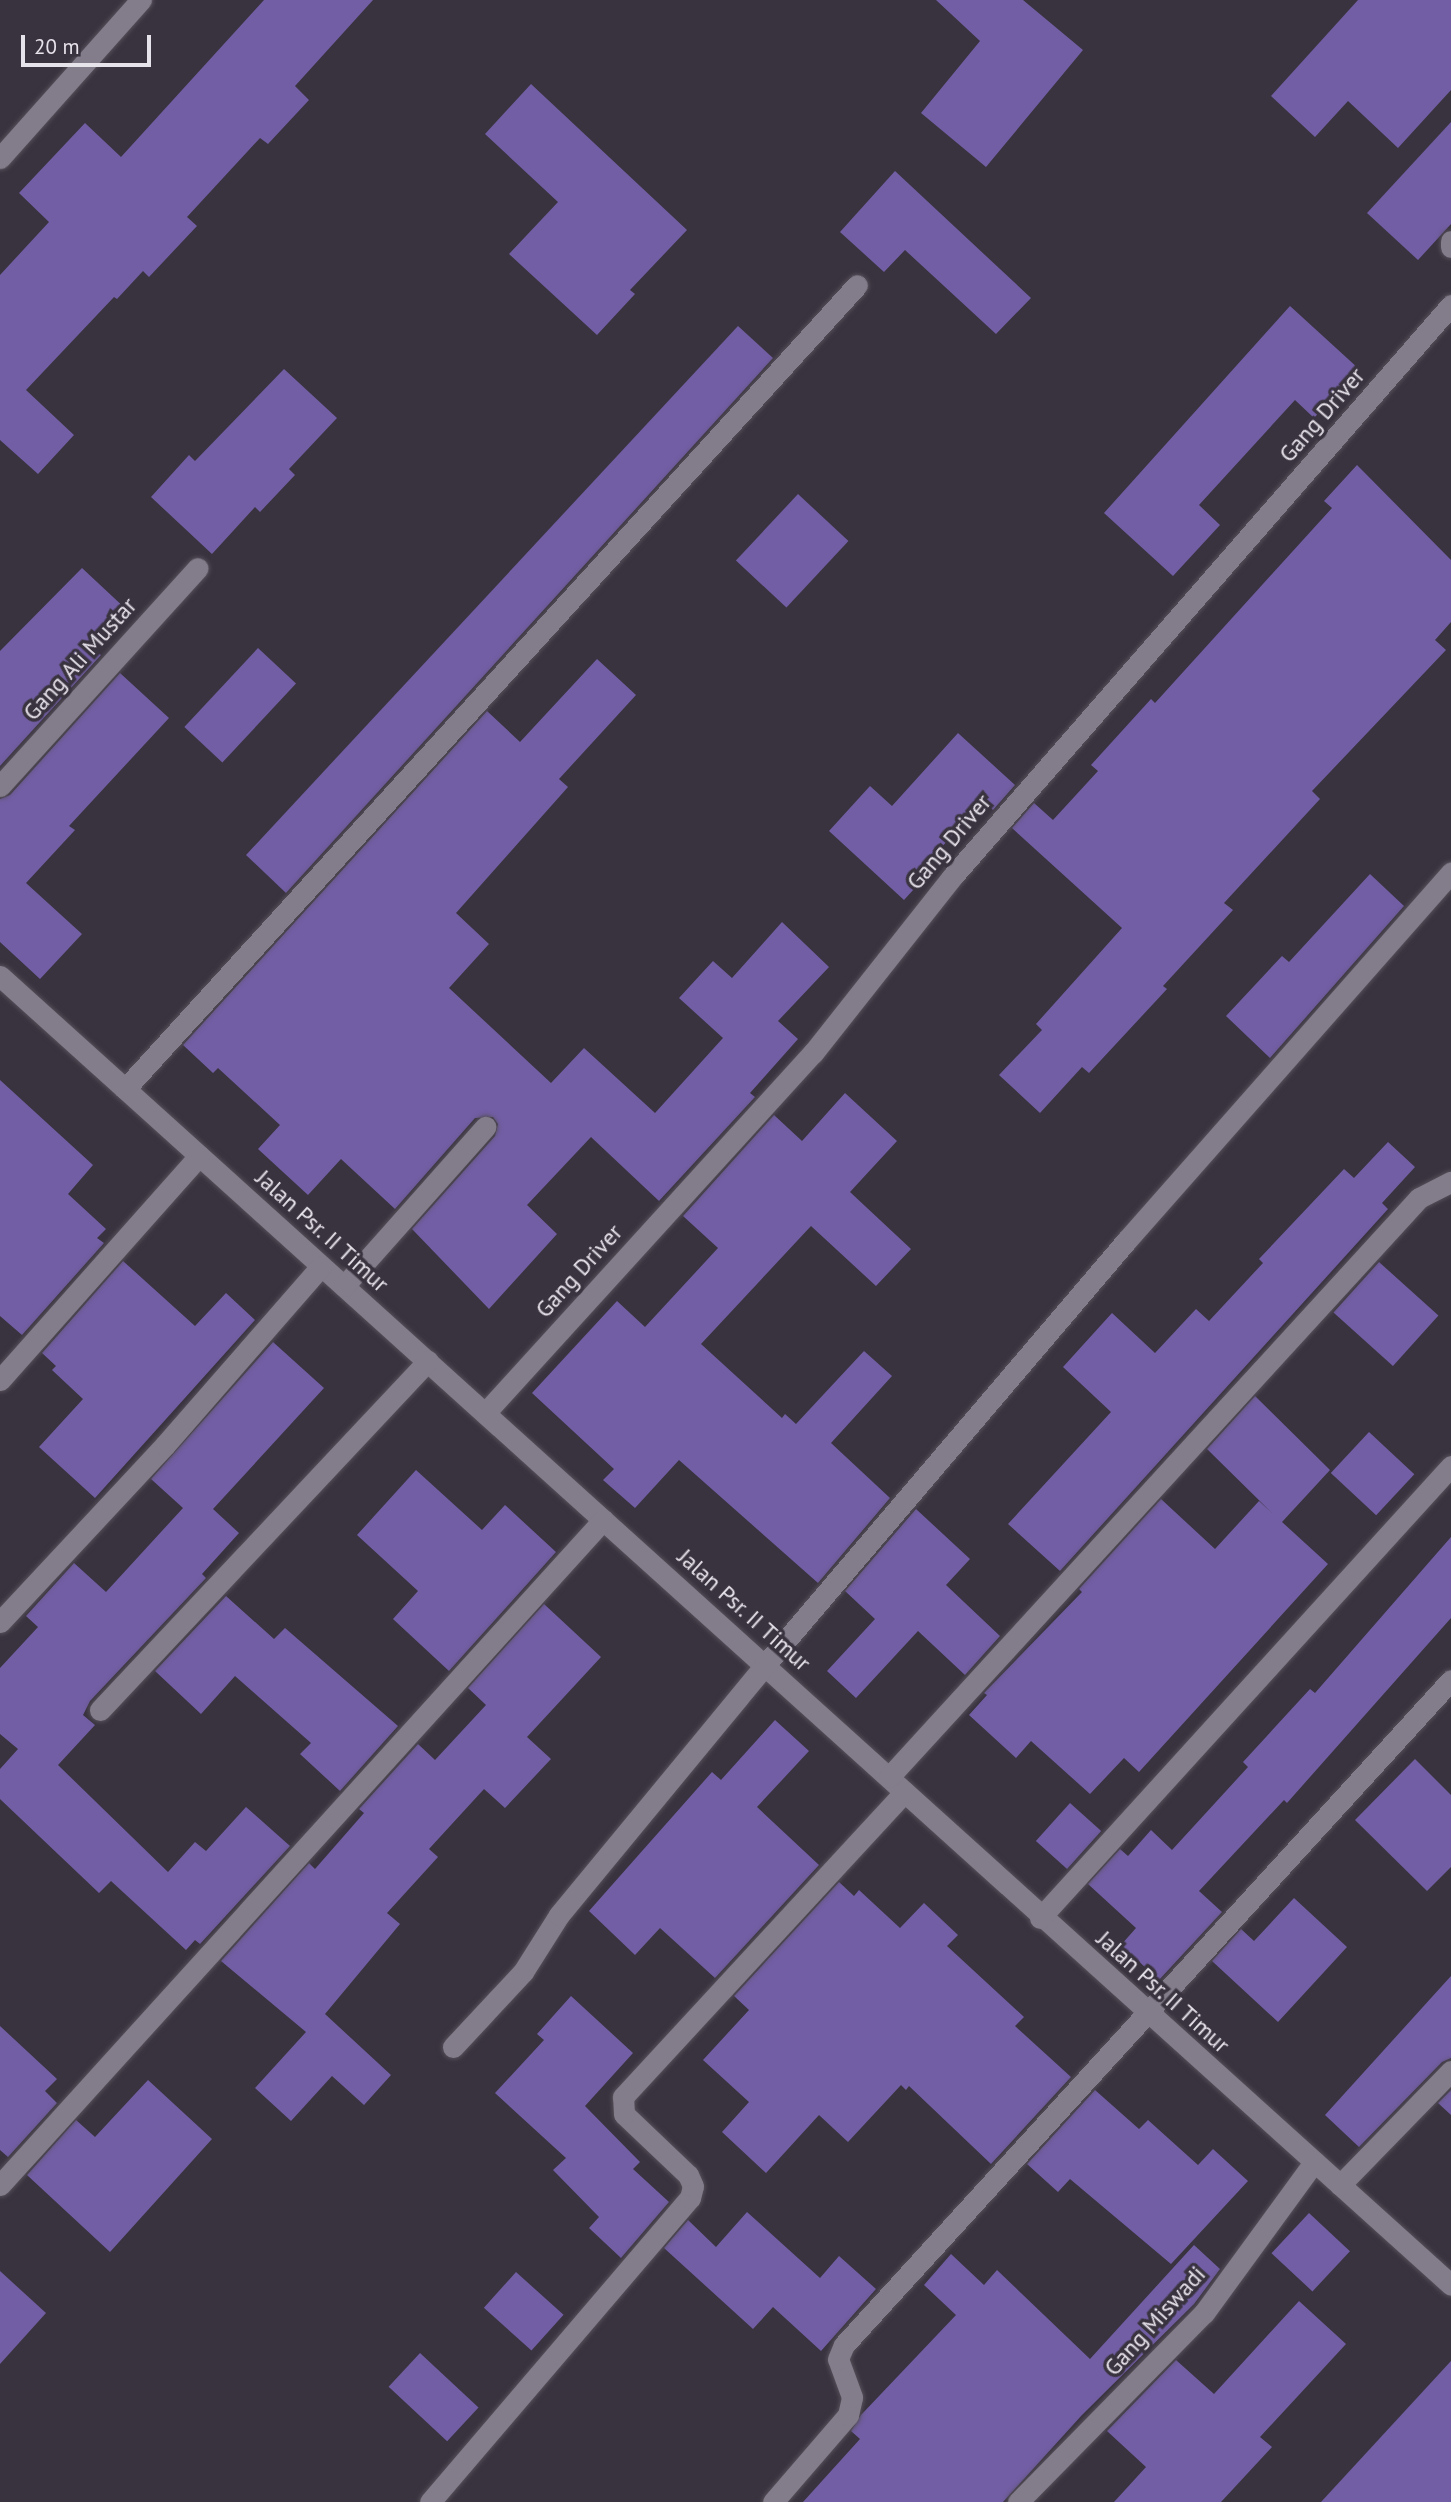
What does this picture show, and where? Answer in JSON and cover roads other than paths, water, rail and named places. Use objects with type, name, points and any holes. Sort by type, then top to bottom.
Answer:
[{"type":"street","points":[[0,158],[141,0]]},
{"type":"street","points":[[1451,241],[1451,247]]},
{"type":"street","points":[[125,1089],[857,285]]},
{"type":"street","name":"Gang Driver","points":[[486,1412],[813,1053],[952,877],[1451,305]]},
{"type":"street","name":"Gang Ali Mustar","points":[[0,786],[198,568]]},
{"type":"street","points":[[453,2046],[523,1972],[559,1915],[765,1665],[1127,1240],[1451,873]]},
{"type":"street","name":"Jalan Psr. II Timur","points":[[0,976],[486,1412],[1040,1918],[1451,2285]]},
{"type":"street","points":[[344,1286],[485,1127]]},
{"type":"street","points":[[0,1380],[200,1156]]},
{"type":"street","points":[[430,2502],[690,2197],[693,2186],[688,2175],[624,2114],[623,2097],[896,1784],[1419,1198],[1451,1182]]},
{"type":"street","points":[[0,1622],[165,1445],[321,1266]]},
{"type":"street","points":[[100,1710],[428,1361]]},
{"type":"street","points":[[1040,1918],[1451,1466]]},
{"type":"street","points":[[0,2185],[603,1520]]},
{"type":"street","points":[[773,2502],[848,2415],[852,2397],[838,2359],[844,2345],[1451,1680]]},
{"type":"street","points":[[1340,2185],[1451,2071]]},
{"type":"street","name":"Gang Miswadi","points":[[1018,2502],[1204,2313],[1314,2162]]}]
